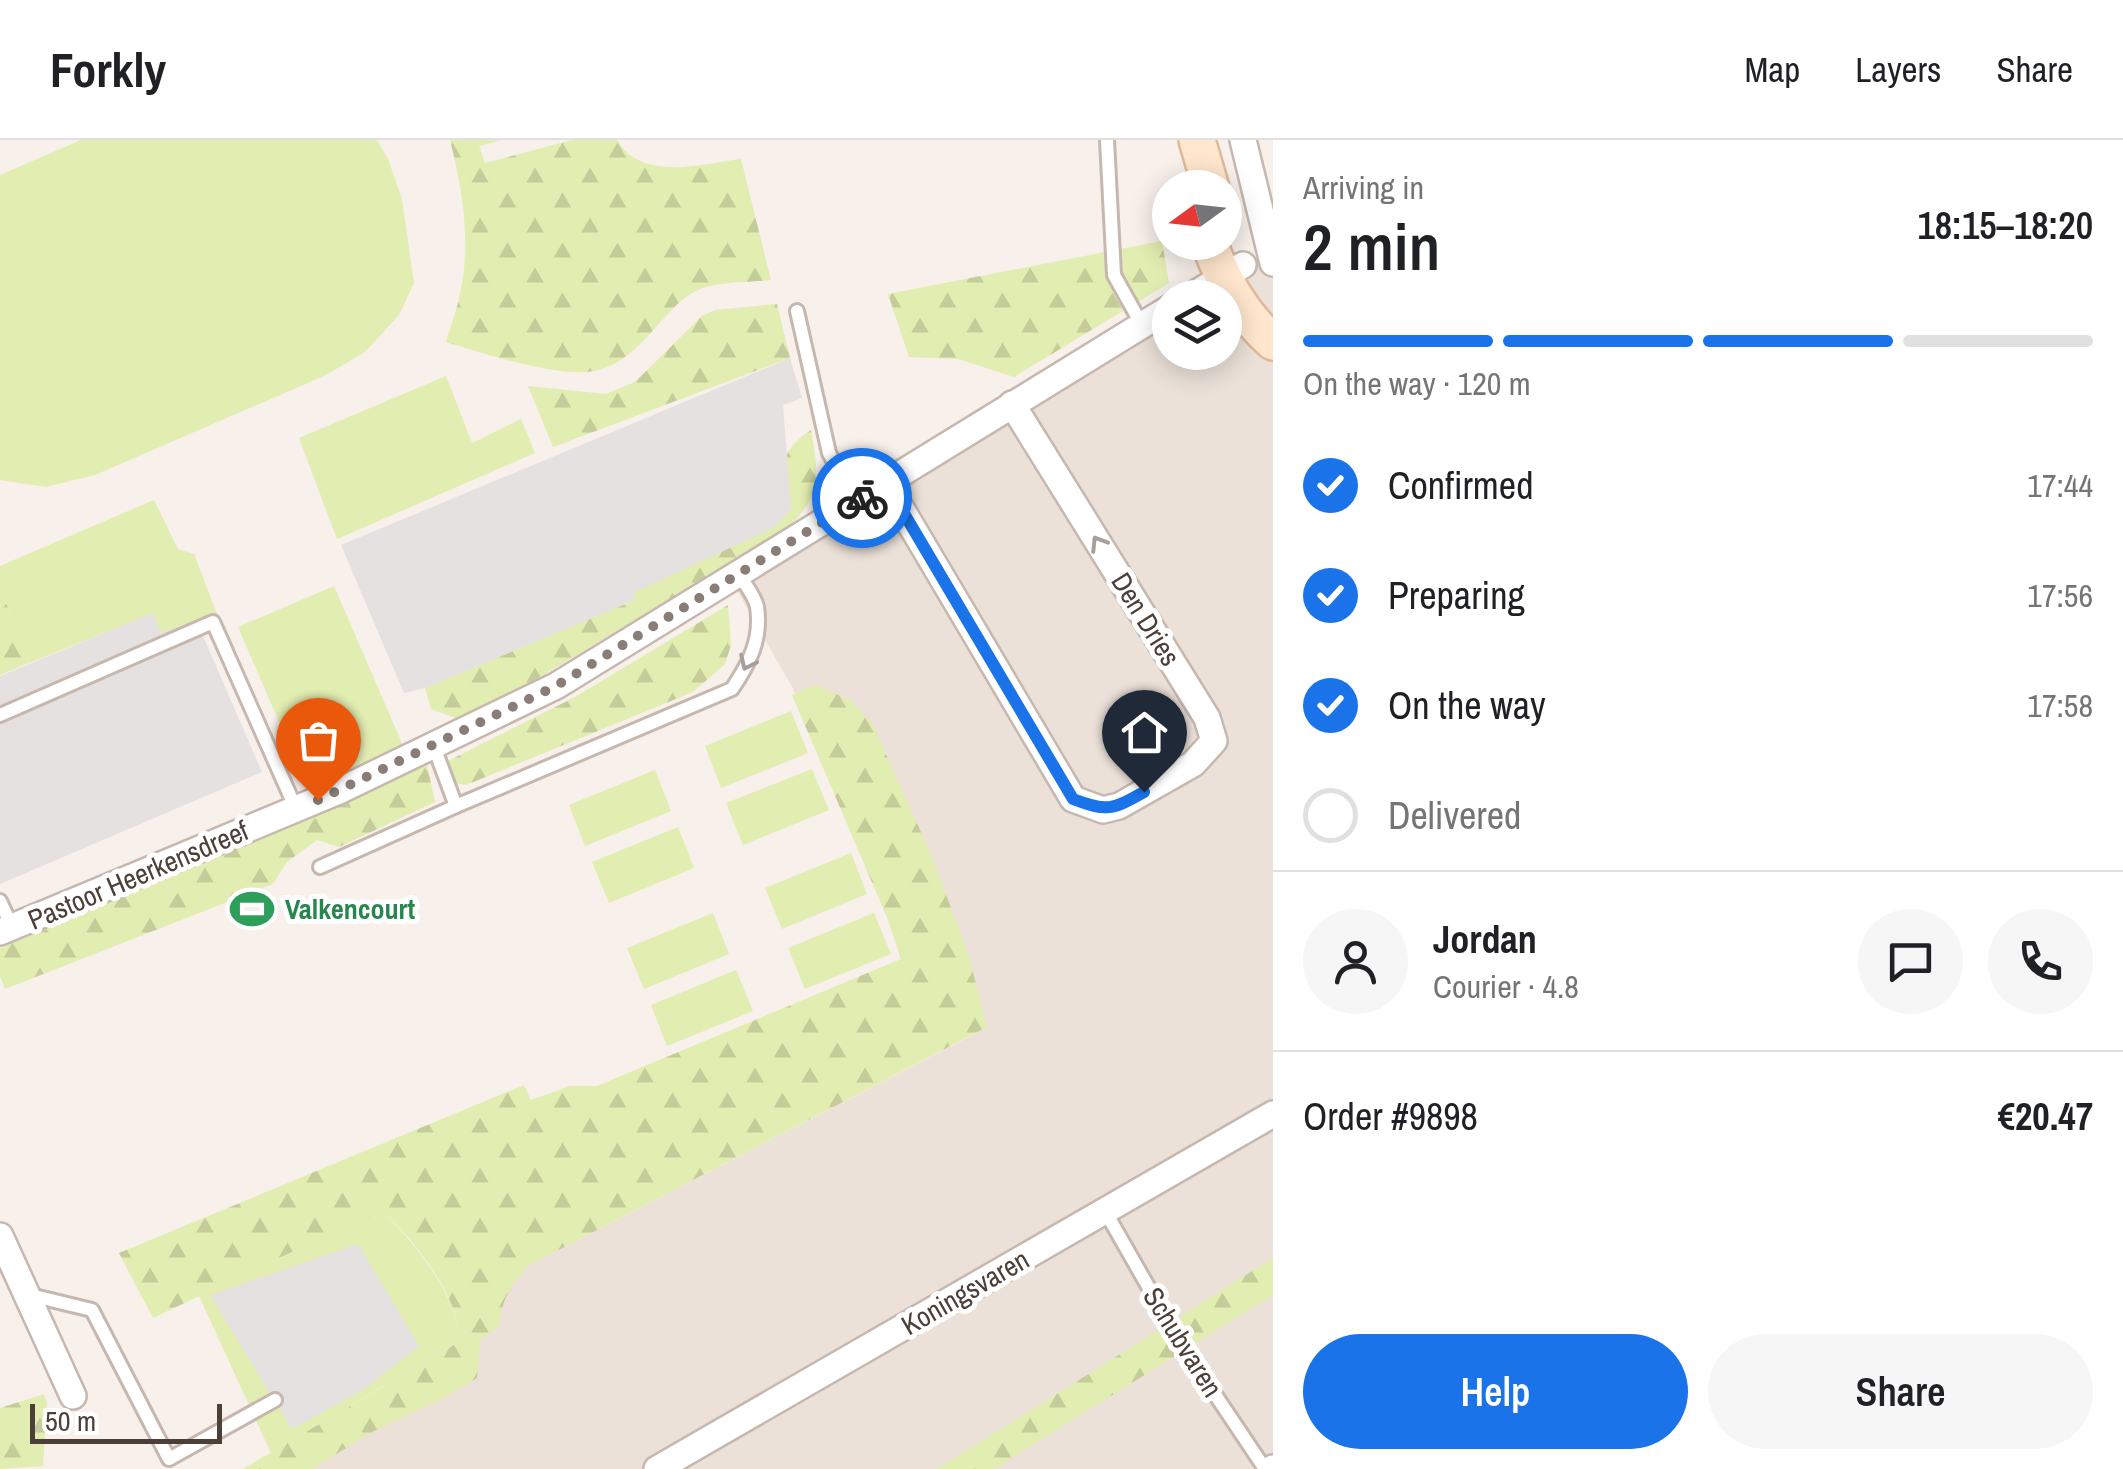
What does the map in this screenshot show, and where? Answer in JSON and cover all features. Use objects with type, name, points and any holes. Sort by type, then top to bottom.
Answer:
[{"type":"street","points":[[1243,140],[1267,212],[1246,268],[1249,320],[1273,342]]},
{"type":"street","points":[[1223,280],[1246,268]]},
{"type":"street","points":[[1246,268],[1273,321]]},
{"type":"street","name":"Pastoor Heerkensdreef","points":[[6,930],[296,809],[556,686],[1152,320]]},
{"type":"street","name":"Den Dries","points":[[886,483],[1073,799],[1103,810],[1120,806],[1193,764],[1214,742],[1208,718],[1012,404]]},
{"type":"street","name":"Koningsvaren","points":[[657,1469],[1273,1114]]},
{"type":"street","points":[[0,1236],[73,1396]]},
{"type":"lane","points":[[1107,140],[1114,275],[1142,326]]},
{"type":"lane","points":[[797,310],[828,453],[856,502]]},
{"type":"lane","points":[[320,866],[732,689],[752,658],[756,636],[757,605],[738,572]]},
{"type":"lane","points":[[0,715],[213,622],[296,809]]},
{"type":"lane","points":[[434,747],[456,806]]},
{"type":"lane","points":[[0,901],[6,930]]},
{"type":"lane","name":"Schubvaren","points":[[1106,1211],[1178,1339],[1270,1469]]},
{"type":"lane","points":[[26,1294],[92,1310],[169,1459],[274,1400]]},
{"type":"shaded area","points":[[1273,250],[1273,1469],[286,1469],[528,1266],[986,1028],[734,585],[1152,325],[1152,370],[1242,370],[1242,280],[1224,280]]},
{"type":"shaded area","points":[[790,358],[802,398],[783,405],[791,510],[773,528],[633,593],[635,600],[425,688],[404,693],[341,545]]},
{"type":"shaded area","points":[[153,613],[161,633],[196,620],[262,772],[0,884],[0,676]]},
{"type":"shaded area","points":[[358,1244],[419,1346],[363,1390],[292,1429],[210,1295]]},
{"type":"green space","points":[[81,140],[377,140],[402,199],[414,283],[399,315],[365,352],[326,375],[95,475],[46,487],[0,480],[0,175]]},
{"type":"green space","points":[[450,140],[501,140],[479,146],[485,163],[572,140],[617,140],[628,153],[656,166],[741,159],[771,280],[716,285],[696,291],[625,357],[598,370],[543,368],[446,342],[460,296],[465,252],[461,195]]},
{"type":"green space","points":[[1152,243],[1152,260],[1165,260],[1168,280],[1152,280],[1152,293],[1014,377],[958,359],[909,357],[888,294]]},
{"type":"green space","points":[[777,304],[790,358],[553,447],[528,386],[606,394],[635,382],[702,316],[715,310]]},
{"type":"green space","points":[[446,376],[472,443],[521,419],[535,453],[337,539],[299,438]]},
{"type":"green space","points":[[811,430],[815,483],[807,505],[788,528],[532,682],[461,720],[431,709],[425,688],[634,600],[632,593],[791,510],[785,473],[787,456]]},
{"type":"green space","points":[[154,500],[178,549],[194,554],[217,614],[161,633],[152,614],[29,663],[0,587],[0,566]]},
{"type":"green space","points":[[334,586],[404,748],[308,789],[238,627]]},
{"type":"green space","points":[[0,587],[29,663],[0,675]]},
{"type":"green space","points":[[728,605],[731,645],[725,664],[693,692],[466,785],[456,783],[448,761],[575,697]]},
{"type":"green space","points":[[815,685],[850,700],[872,723],[933,859],[969,957],[987,1027],[528,1266],[508,1294],[499,1327],[481,1339],[477,1378],[440,1400],[374,1431],[312,1469],[243,1469],[461,1341],[443,1287],[422,1255],[385,1213],[338,1230],[153,1318],[119,1253],[524,1085],[531,1100],[570,1086],[597,1086],[901,959],[792,695]]},
{"type":"green space","points":[[791,711],[808,753],[721,788],[705,746]]},
{"type":"green space","points":[[427,765],[435,802],[339,847],[317,840],[287,862],[273,884],[5,989],[0,976],[0,948]]},
{"type":"green space","points":[[812,769],[829,810],[743,845],[726,803]]},
{"type":"green space","points":[[655,770],[671,811],[585,846],[569,805]]},
{"type":"green space","points":[[678,827],[694,868],[609,903],[592,862]]},
{"type":"green space","points":[[851,853],[867,894],[782,929],[765,888]]},
{"type":"green space","points":[[713,913],[729,954],[644,989],[627,948]]},
{"type":"green space","points":[[874,913],[891,954],[805,989],[788,948]]},
{"type":"green space","points":[[736,970],[753,1011],[667,1046],[651,1005]]},
{"type":"green space","points":[[385,1213],[422,1256],[442,1287],[461,1340],[271,1453],[199,1296],[338,1230]]},
{"type":"green space","points":[[1273,1258],[1273,1295],[994,1469],[937,1469]]},
{"type":"green space","points":[[44,1394],[47,1403],[43,1466],[0,1469],[0,1408]]},
{"type":"way so far","points":[[318,800],[556,686],[862,498]]},
{"type":"place","name":"Valkencourt","points":[[252,909]]},
{"type":"route","points":[[862,498],[886,483],[1073,799],[1103,810],[1120,806],[1144,792]]}]
